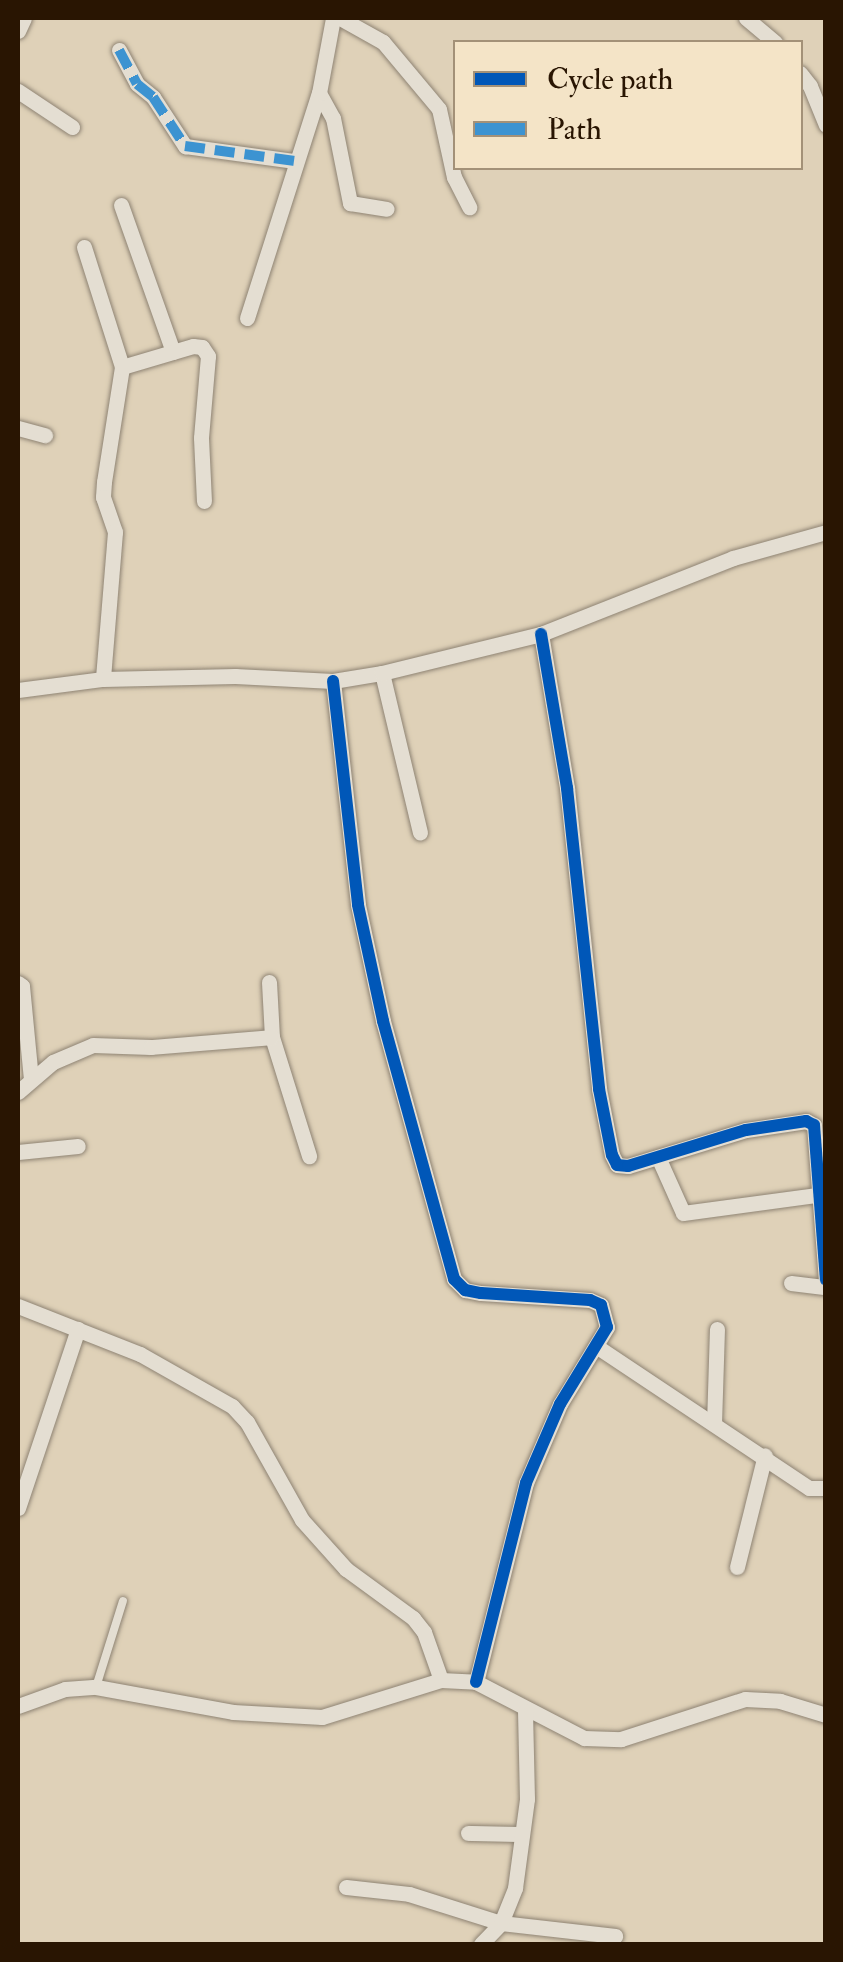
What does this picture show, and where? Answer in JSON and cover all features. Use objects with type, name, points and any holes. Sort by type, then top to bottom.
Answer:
[{"type":"street","points":[[18,31],[24,18]]},
{"type":"street","points":[[247,318],[319,93],[337,18],[355,22],[383,42],[411,71],[450,126],[453,164]]},
{"type":"street","points":[[746,18],[774,40]]},
{"type":"street","points":[[119,50],[136,84],[152,97],[185,146],[295,161]]},
{"type":"street","points":[[804,84],[826,126]]},
{"type":"street","points":[[18,91],[72,127]]},
{"type":"street","points":[[319,93],[332,118],[350,203],[386,209]]},
{"type":"street","points":[[453,170],[469,207]]},
{"type":"street","points":[[121,205],[174,352]]},
{"type":"street","points":[[84,247],[122,367],[103,497],[116,532],[103,679]]},
{"type":"street","points":[[122,367],[193,346],[202,347],[208,356],[201,438],[204,502]]},
{"type":"street","points":[[18,428],[45,435]]},
{"type":"street","points":[[18,690],[103,679],[235,676],[333,681],[382,673],[541,634],[734,558],[826,532]]},
{"type":"street","points":[[541,634],[567,788],[599,1089],[612,1155],[618,1166],[628,1166],[746,1130],[806,1121],[818,1132],[826,1284],[792,1282]]},
{"type":"street","points":[[382,673],[420,833]]},
{"type":"street","points":[[333,681],[358,906],[382,1020],[454,1279],[465,1290],[481,1293],[590,1300],[601,1305],[607,1327],[560,1404],[526,1483],[476,1682]]},
{"type":"street","points":[[268,982],[272,1036],[309,1156]]},
{"type":"street","points":[[18,983],[22,986],[31,1079]]},
{"type":"street","points":[[18,1092],[72,1051],[93,1045],[151,1047],[272,1036]]},
{"type":"street","points":[[18,1152],[78,1146]]},
{"type":"street","points":[[658,1157],[683,1213],[822,1194]]},
{"type":"street","points":[[18,1306],[140,1354],[232,1406],[247,1422],[302,1520],[346,1569],[413,1618],[424,1632],[440,1680]]},
{"type":"street","points":[[18,1508],[78,1329]]},
{"type":"street","points":[[714,1424],[718,1329]]},
{"type":"street","points":[[596,1346],[765,1455],[808,1488],[826,1488]]},
{"type":"street","points":[[738,1567],[765,1455]]},
{"type":"street","points":[[18,1706],[65,1689],[96,1687],[233,1712],[322,1717],[440,1680],[476,1682],[524,1711],[584,1738],[604,1740],[660,1728],[745,1699],[780,1701],[826,1716]]},
{"type":"street","points":[[481,1944],[501,1923],[515,1888],[527,1799],[524,1711]]},
{"type":"street","points":[[468,1833],[522,1834]]},
{"type":"street","points":[[346,1887],[409,1894],[501,1923],[615,1936]]},
{"type":"lane","points":[[96,1687],[123,1601]]},
{"type":"marked path","points":[[119,50],[137,84],[153,97],[185,146],[295,161]]},
{"type":"cycle path","points":[[541,634],[567,788],[599,1089],[612,1155],[617,1165],[628,1166],[746,1130],[806,1121],[814,1125],[826,1280]]},
{"type":"cycle path","points":[[333,681],[358,905],[383,1021],[454,1279],[465,1290],[481,1293],[590,1300],[601,1305],[607,1327],[560,1404],[526,1483],[476,1682]]}]
